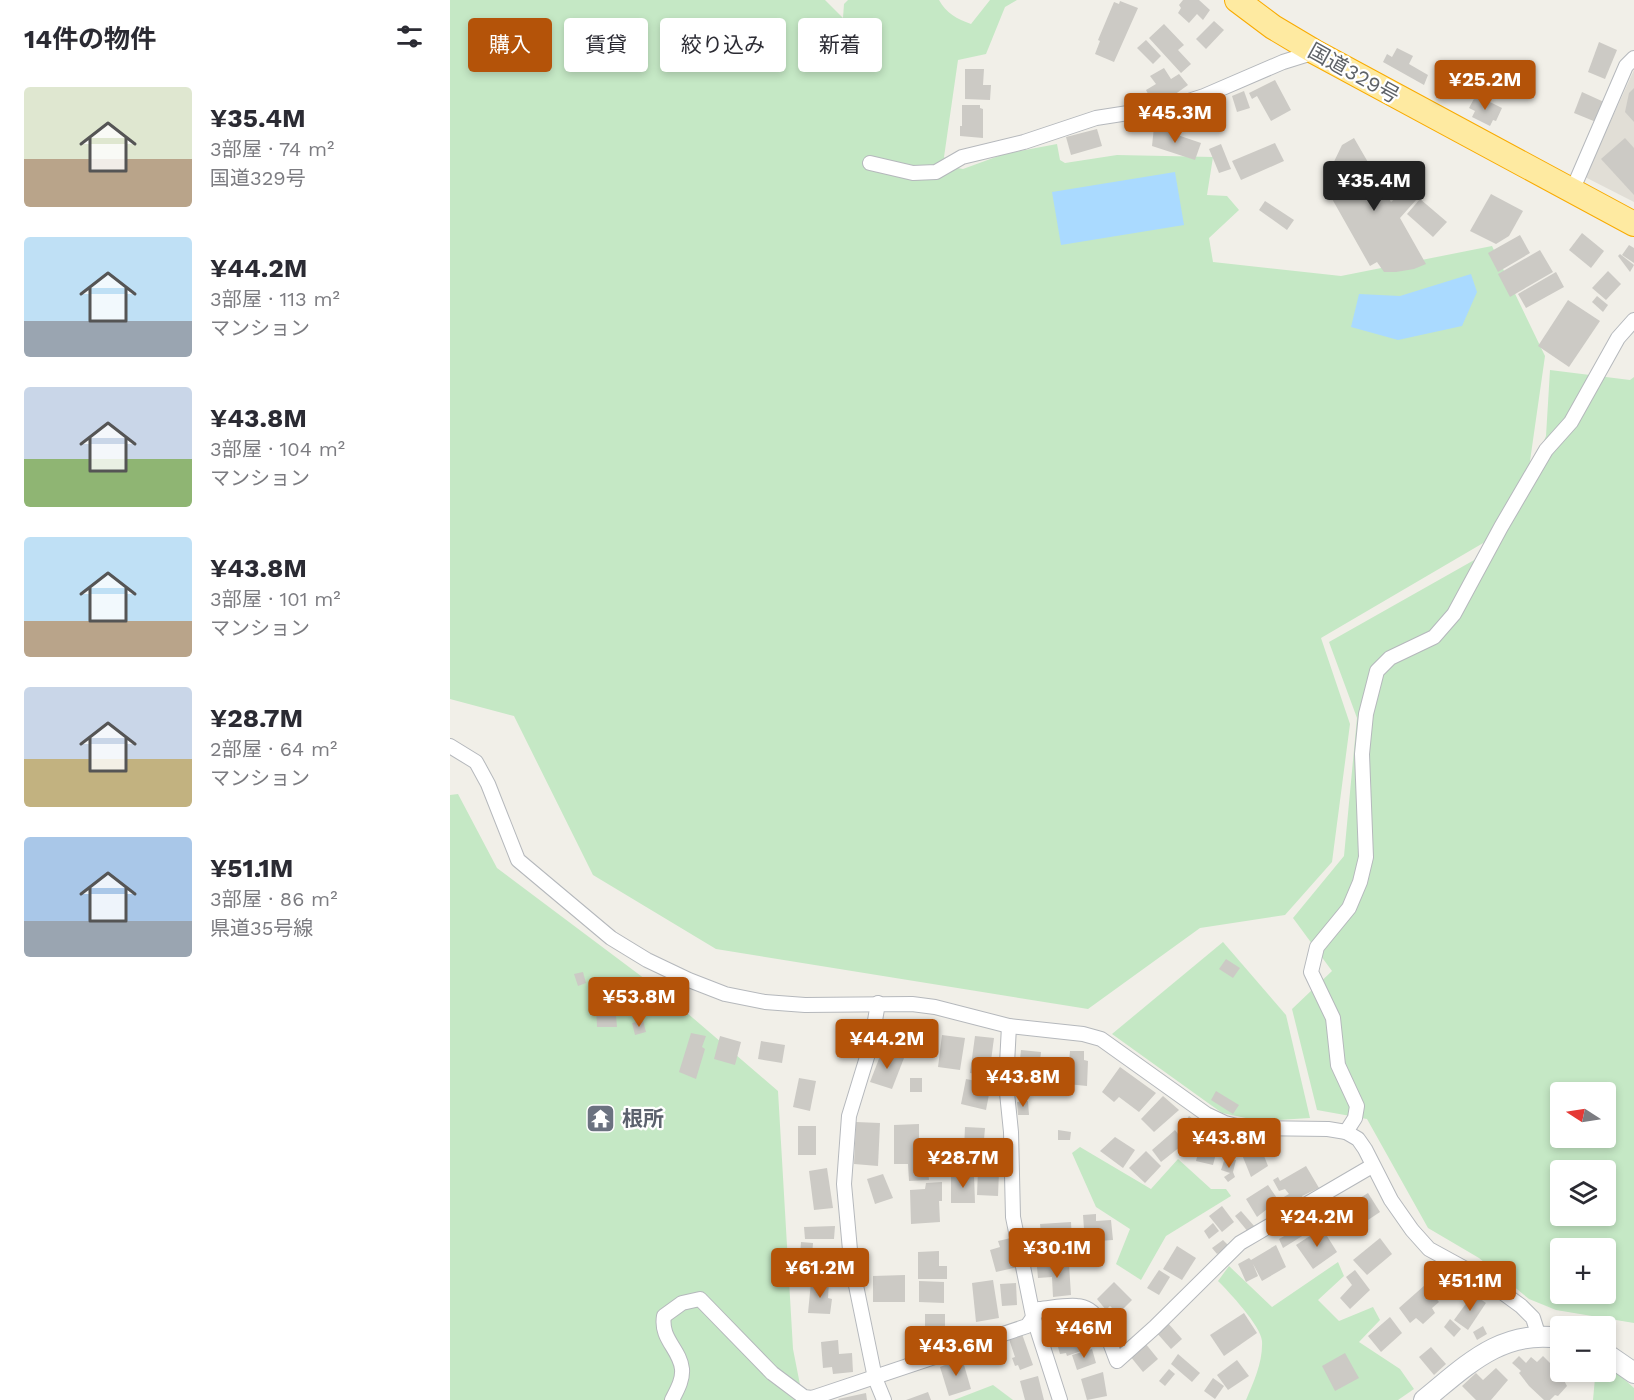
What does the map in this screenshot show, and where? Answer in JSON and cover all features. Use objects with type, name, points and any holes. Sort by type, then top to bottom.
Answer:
[{"type":"highway","name":"国道329号","points":[[1237,0],[1273,27],[1315,52],[1634,224]]},
{"type":"main road","points":[[1424,1400],[1480,1354],[1521,1338],[1550,1338]]},
{"type":"main road","points":[[1616,1361],[1634,1373]]},
{"type":"street","points":[[870,163],[913,172],[936,172],[962,157],[1024,142],[1096,118],[1173,106],[1204,96],[1283,62],[1315,52]]},
{"type":"street","points":[[1572,190],[1626,66],[1634,58]]},
{"type":"street","points":[[1346,1132],[1355,1118],[1357,1106],[1338,1065],[1333,1018],[1311,972],[1317,947],[1349,908],[1360,882],[1366,857],[1362,754],[1366,714],[1377,671],[1390,658],[1434,637],[1454,614],[1501,526],[1546,450],[1570,422],[1618,338],[1634,320]]},
{"type":"street","points":[[450,746],[476,762],[488,784],[518,860],[611,938],[647,960],[725,994],[765,1002],[805,1005],[912,1004],[935,1007],[1009,1026],[1083,1034],[1101,1039],[1206,1113],[1225,1123],[1244,1128],[1328,1129],[1346,1132],[1358,1139],[1391,1200],[1429,1249],[1484,1279],[1521,1306],[1533,1318],[1539,1337]]},
{"type":"street","points":[[878,1003],[871,1044],[849,1116],[844,1184],[851,1261],[875,1378],[884,1400]]},
{"type":"street","points":[[1009,1026],[1006,1083],[1011,1132],[1013,1217],[1033,1316],[1060,1400]]},
{"type":"street","points":[[672,1400],[680,1386],[682,1367],[666,1335],[663,1325],[664,1316],[682,1303],[700,1299],[772,1373],[804,1397],[812,1398],[875,1378],[1027,1326],[1039,1309],[1079,1306],[1092,1311],[1100,1322],[1117,1361],[1240,1243],[1372,1166]]},
{"type":"shaded area","points":[[1634,70],[1634,202],[1585,177]]},
{"type":"green space","points":[[450,0],[825,0],[843,18],[844,4],[848,0],[939,0],[952,15],[971,24],[990,0],[1017,0],[1005,7],[986,54],[958,60],[944,157],[952,167],[963,169],[1004,154],[1057,144],[1060,160],[1065,163],[1117,155],[1213,157],[1207,195],[1227,196],[1239,210],[1209,238],[1213,262],[1341,276],[1492,246],[1545,356],[1529,468],[1490,539],[1321,638],[1350,724],[1332,862],[1285,915],[1200,928],[1088,1009],[716,949],[593,875],[514,716],[450,699]]},
{"type":"green space","points":[[1550,370],[1630,380],[1634,377],[1634,1323],[1616,1320],[1616,1316],[1592,1316],[1556,1310],[1529,1299],[1479,1258],[1428,1228],[1367,1119],[1317,1110],[1292,1009],[1332,971],[1293,918],[1344,856],[1357,718],[1329,642],[1499,546],[1546,436]]},
{"type":"green space","points":[[458,794],[497,868],[665,994],[778,1091],[793,1349],[803,1400],[450,1400],[450,795]]},
{"type":"green space","points":[[1223,942],[1286,1015],[1310,1118],[1260,1121],[1222,1113],[1112,1034]]},
{"type":"green space","points":[[1080,1147],[1151,1189],[1178,1159],[1211,1189],[1226,1189],[1231,1196],[1166,1236],[1141,1280],[1116,1264],[1130,1229],[1096,1207],[1072,1153]]},
{"type":"green space","points":[[1338,1262],[1344,1276],[1318,1300],[1339,1321],[1373,1307],[1380,1320],[1359,1342],[1400,1369],[1414,1389],[1398,1400],[1246,1400],[1255,1379],[1262,1341],[1251,1318],[1218,1281],[1229,1266],[1272,1307]]},
{"type":"green space","points":[[1616,1372],[1634,1388],[1634,1400],[1593,1400],[1595,1382],[1616,1382]]},
{"type":"green space","points":[[993,1385],[1013,1400],[954,1400]]},
{"type":"water","points":[[1175,172],[1184,225],[1061,245],[1052,192]]},
{"type":"water","points":[[1471,274],[1477,292],[1462,326],[1398,340],[1351,327],[1359,294],[1400,296]]},
{"type":"building","points":[[1183,0],[1199,0],[1210,10],[1203,20],[1197,14],[1189,23],[1178,13],[1181,8],[1179,5]]},
{"type":"building","points":[[1120,1],[1138,8],[1114,62],[1095,54],[1100,41],[1098,40],[1114,2],[1119,4]]},
{"type":"building","points":[[1214,21],[1224,30],[1206,49],[1196,39]]},
{"type":"building","points":[[1164,24],[1184,45],[1178,50],[1191,64],[1181,73],[1149,38]]},
{"type":"building","points":[[1146,40],[1161,56],[1153,64],[1137,48]]},
{"type":"building","points":[[1599,42],[1617,50],[1605,79],[1588,72]]},
{"type":"building","points":[[1397,48],[1413,56],[1409,64],[1428,75],[1424,85],[1383,62],[1387,54],[1392,57]]},
{"type":"building","points":[[1164,68],[1171,79],[1179,74],[1188,85],[1167,100],[1153,103],[1146,90],[1156,84],[1150,76]]},
{"type":"building","points":[[965,69],[984,69],[983,85],[991,85],[990,100],[965,99]]},
{"type":"building","points":[[1275,80],[1291,110],[1271,121],[1257,96],[1252,99],[1249,93]]},
{"type":"building","points":[[1634,88],[1634,122],[1625,112],[1629,93]]},
{"type":"building","points":[[1244,91],[1250,108],[1237,112],[1232,96]]},
{"type":"building","points":[[1582,92],[1604,102],[1596,122],[1574,113]]},
{"type":"building","points":[[1476,95],[1502,108],[1496,121],[1493,120],[1490,126],[1472,117],[1475,111],[1469,108]]},
{"type":"building","points":[[962,105],[980,105],[983,109],[983,138],[960,136]]},
{"type":"building","points":[[1154,127],[1201,143],[1195,160],[1152,146]]},
{"type":"building","points":[[1097,129],[1102,146],[1071,155],[1066,137]]},
{"type":"building","points":[[1354,138],[1391,202],[1411,181],[1424,191],[1400,218],[1426,264],[1396,272],[1384,272],[1377,262],[1370,266],[1331,197],[1329,172],[1342,145]]},
{"type":"building","points":[[1625,138],[1634,148],[1634,195],[1601,159]]},
{"type":"building","points":[[1275,143],[1284,161],[1241,180],[1232,161]]},
{"type":"building","points":[[1221,144],[1231,169],[1219,173],[1209,149]]},
{"type":"building","points":[[1491,194],[1523,211],[1509,236],[1496,244],[1470,231]]},
{"type":"building","points":[[1420,199],[1447,222],[1433,237],[1407,214]]},
{"type":"building","points":[[1265,201],[1294,220],[1287,230],[1259,210]]},
{"type":"building","points":[[1582,233],[1604,251],[1591,268],[1569,250]]},
{"type":"building","points":[[1520,235],[1530,253],[1498,272],[1488,253]]},
{"type":"building","points":[[1629,245],[1634,248],[1634,263],[1622,255]]},
{"type":"building","points":[[1540,250],[1553,272],[1510,297],[1498,274]]},
{"type":"building","points":[[1620,254],[1634,265],[1630,272],[1618,256]]},
{"type":"building","points":[[1608,271],[1621,284],[1606,300],[1592,288]]},
{"type":"building","points":[[1556,272],[1564,287],[1526,308],[1518,294]]},
{"type":"building","points":[[1597,296],[1608,305],[1603,312],[1592,302]]},
{"type":"building","points":[[1568,300],[1600,321],[1569,367],[1538,346]]},
{"type":"building","points":[[1226,959],[1240,968],[1233,978],[1219,969]]},
{"type":"building","points":[[583,972],[586,983],[578,986],[574,974]]},
{"type":"building","points":[[615,1004],[617,1027],[597,1027],[596,1005]]},
{"type":"building","points":[[891,1019],[911,1022],[907,1047],[887,1042]]},
{"type":"building","points":[[643,1020],[646,1032],[635,1035],[632,1023]]},
{"type":"building","points":[[691,1033],[706,1036],[702,1047],[705,1049],[696,1079],[679,1072]]},
{"type":"building","points":[[942,1035],[965,1038],[960,1070],[938,1067]]},
{"type":"building","points":[[720,1036],[741,1042],[735,1065],[714,1059]]},
{"type":"building","points":[[975,1036],[994,1038],[989,1076],[970,1073]]},
{"type":"building","points":[[761,1041],[785,1045],[782,1063],[758,1059]]},
{"type":"building","points":[[1021,1050],[1041,1052],[1037,1089],[1017,1088]]},
{"type":"building","points":[[882,1051],[904,1058],[892,1089],[870,1082]]},
{"type":"building","points":[[1070,1051],[1084,1051],[1084,1060],[1088,1061],[1087,1086],[1067,1084]]},
{"type":"building","points":[[1120,1067],[1156,1093],[1139,1112],[1119,1097],[1114,1102],[1102,1092]]},
{"type":"building","points":[[799,1078],[816,1081],[810,1111],[793,1107]]},
{"type":"building","points":[[910,1078],[922,1078],[922,1092],[910,1092]]},
{"type":"building","points":[[966,1079],[991,1084],[986,1110],[961,1104]]},
{"type":"building","points":[[1216,1091],[1239,1105],[1233,1114],[1211,1100]]},
{"type":"building","points":[[1163,1096],[1179,1110],[1154,1132],[1141,1119]]},
{"type":"building","points":[[1028,1101],[1029,1115],[1018,1115],[1017,1102]]},
{"type":"building","points":[[1189,1116],[1201,1125],[1192,1140],[1178,1131]]},
{"type":"building","points":[[856,1122],[880,1123],[878,1166],[854,1164]]},
{"type":"building","points":[[919,1124],[919,1141],[925,1140],[929,1180],[909,1181],[908,1164],[894,1164],[894,1125]]},
{"type":"building","points":[[798,1126],[816,1126],[816,1155],[798,1155]]},
{"type":"building","points":[[965,1127],[985,1128],[983,1151],[999,1152],[997,1169],[953,1166],[953,1148],[964,1149]]},
{"type":"building","points":[[1058,1130],[1071,1132],[1070,1140],[1058,1140]]},
{"type":"building","points":[[1175,1130],[1185,1143],[1161,1162],[1152,1150]]},
{"type":"building","points":[[1115,1137],[1135,1150],[1123,1168],[1100,1151]]},
{"type":"building","points":[[1257,1138],[1268,1166],[1251,1177],[1238,1145]]},
{"type":"building","points":[[1201,1142],[1218,1146],[1213,1165],[1196,1161]]},
{"type":"building","points":[[1146,1151],[1161,1166],[1145,1183],[1129,1168]]},
{"type":"building","points":[[1225,1158],[1236,1160],[1233,1172],[1235,1177],[1228,1182],[1224,1177],[1230,1173],[1221,1170]]},
{"type":"building","points":[[1306,1166],[1319,1188],[1302,1196],[1306,1202],[1290,1210],[1282,1198],[1289,1194],[1285,1189],[1279,1191],[1273,1180],[1278,1177],[1280,1181]]},
{"type":"building","points":[[827,1168],[833,1208],[814,1210],[809,1171]]},
{"type":"building","points":[[978,1170],[999,1171],[998,1196],[977,1195]]},
{"type":"building","points":[[883,1174],[893,1198],[875,1204],[867,1179]]},
{"type":"building","points":[[951,1174],[974,1174],[975,1203],[951,1203]]},
{"type":"building","points":[[942,1182],[942,1201],[939,1201],[940,1222],[911,1224],[910,1190],[925,1189],[926,1183]]},
{"type":"building","points":[[1268,1185],[1279,1201],[1277,1203],[1282,1211],[1276,1215],[1271,1206],[1257,1217],[1246,1199]]},
{"type":"building","points":[[1368,1193],[1380,1212],[1365,1222],[1352,1203]]},
{"type":"building","points":[[1222,1206],[1234,1222],[1222,1232],[1209,1216]]},
{"type":"building","points":[[1241,1211],[1255,1227],[1249,1233],[1235,1216]]},
{"type":"building","points":[[1096,1214],[1096,1221],[1111,1220],[1113,1240],[1099,1241],[1100,1247],[1082,1249],[1080,1229],[1084,1229],[1083,1215]]},
{"type":"building","points":[[1298,1217],[1307,1233],[1283,1248],[1279,1239],[1286,1235],[1282,1227]]},
{"type":"building","points":[[1071,1222],[1073,1262],[1044,1264],[1040,1224]]},
{"type":"building","points":[[1213,1223],[1219,1231],[1209,1239],[1204,1231]]},
{"type":"building","points":[[835,1226],[834,1239],[805,1239],[804,1227]]},
{"type":"building","points":[[1322,1228],[1337,1252],[1313,1269],[1296,1245]]},
{"type":"building","points":[[1011,1238],[1018,1267],[996,1272],[990,1250],[1000,1247],[998,1241]]},
{"type":"building","points":[[1380,1238],[1392,1254],[1367,1275],[1353,1260]]},
{"type":"building","points":[[1223,1240],[1230,1247],[1217,1254],[1212,1248]]},
{"type":"building","points":[[801,1242],[813,1243],[812,1256],[800,1255]]},
{"type":"building","points":[[1276,1245],[1286,1267],[1262,1281],[1253,1264],[1258,1276],[1246,1282],[1238,1264],[1249,1258],[1251,1260]]},
{"type":"building","points":[[1177,1246],[1196,1258],[1182,1280],[1163,1269]]},
{"type":"building","points":[[939,1251],[939,1266],[947,1266],[947,1279],[918,1279],[918,1252]]},
{"type":"building","points":[[810,1258],[835,1258],[835,1274],[810,1274]]},
{"type":"building","points":[[1069,1264],[1071,1295],[1053,1297],[1052,1277],[1038,1278],[1037,1267]]},
{"type":"building","points":[[1159,1270],[1170,1277],[1159,1295],[1147,1288]]},
{"type":"building","points":[[1355,1270],[1370,1290],[1350,1309],[1340,1298],[1352,1285],[1346,1277]]},
{"type":"building","points":[[905,1275],[905,1302],[873,1302],[873,1276]]},
{"type":"building","points":[[1437,1277],[1445,1287],[1434,1296],[1439,1302],[1432,1308],[1435,1313],[1423,1324],[1416,1318],[1410,1323],[1399,1308]]},
{"type":"building","points":[[993,1280],[999,1318],[976,1322],[972,1283]]},
{"type":"building","points":[[919,1281],[944,1282],[944,1303],[919,1302]]},
{"type":"building","points":[[811,1282],[829,1282],[828,1298],[832,1299],[830,1314],[808,1313]]},
{"type":"building","points":[[1114,1282],[1132,1300],[1118,1314],[1110,1306],[1106,1310],[1097,1299]]},
{"type":"building","points":[[1016,1283],[1017,1305],[1002,1306],[1000,1284]]},
{"type":"building","points":[[1473,1294],[1486,1303],[1468,1330],[1454,1320]]},
{"type":"building","points":[[1244,1313],[1257,1333],[1224,1356],[1210,1335]]},
{"type":"building","points":[[925,1314],[945,1314],[945,1331],[962,1331],[962,1344],[925,1344]]},
{"type":"building","points":[[1068,1317],[1075,1338],[1079,1336],[1084,1350],[1067,1356],[1066,1353],[1060,1354],[1058,1347],[1062,1346],[1053,1323]]},
{"type":"building","points":[[1390,1317],[1402,1333],[1381,1352],[1368,1336]]},
{"type":"building","points":[[1450,1319],[1461,1329],[1454,1337],[1444,1327]]},
{"type":"building","points":[[1167,1322],[1182,1339],[1171,1349],[1156,1332]]},
{"type":"building","points":[[1483,1326],[1487,1334],[1477,1340],[1473,1332]]},
{"type":"building","points":[[1022,1334],[1033,1365],[1020,1370],[1018,1365],[1015,1366],[1012,1358],[1015,1357],[1009,1339]]},
{"type":"building","points":[[838,1340],[839,1354],[852,1353],[853,1372],[833,1374],[832,1367],[823,1368],[821,1342]]},
{"type":"building","points":[[1145,1343],[1158,1359],[1143,1372],[1130,1356]]},
{"type":"building","points":[[1431,1347],[1446,1364],[1434,1375],[1419,1357]]},
{"type":"building","points":[[1092,1349],[1096,1363],[1077,1370],[1072,1355]]},
{"type":"building","points":[[1345,1353],[1359,1378],[1335,1391],[1322,1366]]},
{"type":"building","points":[[1178,1354],[1200,1373],[1192,1382],[1171,1364]]},
{"type":"building","points":[[1519,1356],[1526,1363],[1531,1357],[1537,1362],[1543,1356],[1550,1363],[1550,1382],[1565,1382],[1567,1386],[1558,1396],[1544,1400],[1529,1386],[1519,1373],[1521,1371],[1512,1363]]},
{"type":"building","points":[[962,1358],[971,1389],[949,1396],[940,1367]]},
{"type":"building","points":[[1237,1360],[1249,1376],[1228,1390],[1217,1375]]},
{"type":"building","points":[[1496,1368],[1508,1380],[1491,1400],[1476,1400],[1462,1386],[1476,1373],[1483,1380]]},
{"type":"building","points":[[1169,1369],[1175,1374],[1165,1386],[1159,1381]]},
{"type":"building","points":[[1103,1372],[1107,1396],[1087,1400],[1081,1379]]},
{"type":"building","points":[[1038,1376],[1044,1400],[1025,1400],[1020,1381]]},
{"type":"building","points":[[1213,1378],[1224,1386],[1215,1399],[1204,1391]]},
{"type":"building","points":[[928,1392],[931,1400],[906,1400]]},
{"type":"building","points":[[866,1393],[867,1400],[838,1399]]},
{"type":"place","name":"根所","points":[[601,1118]]}]
